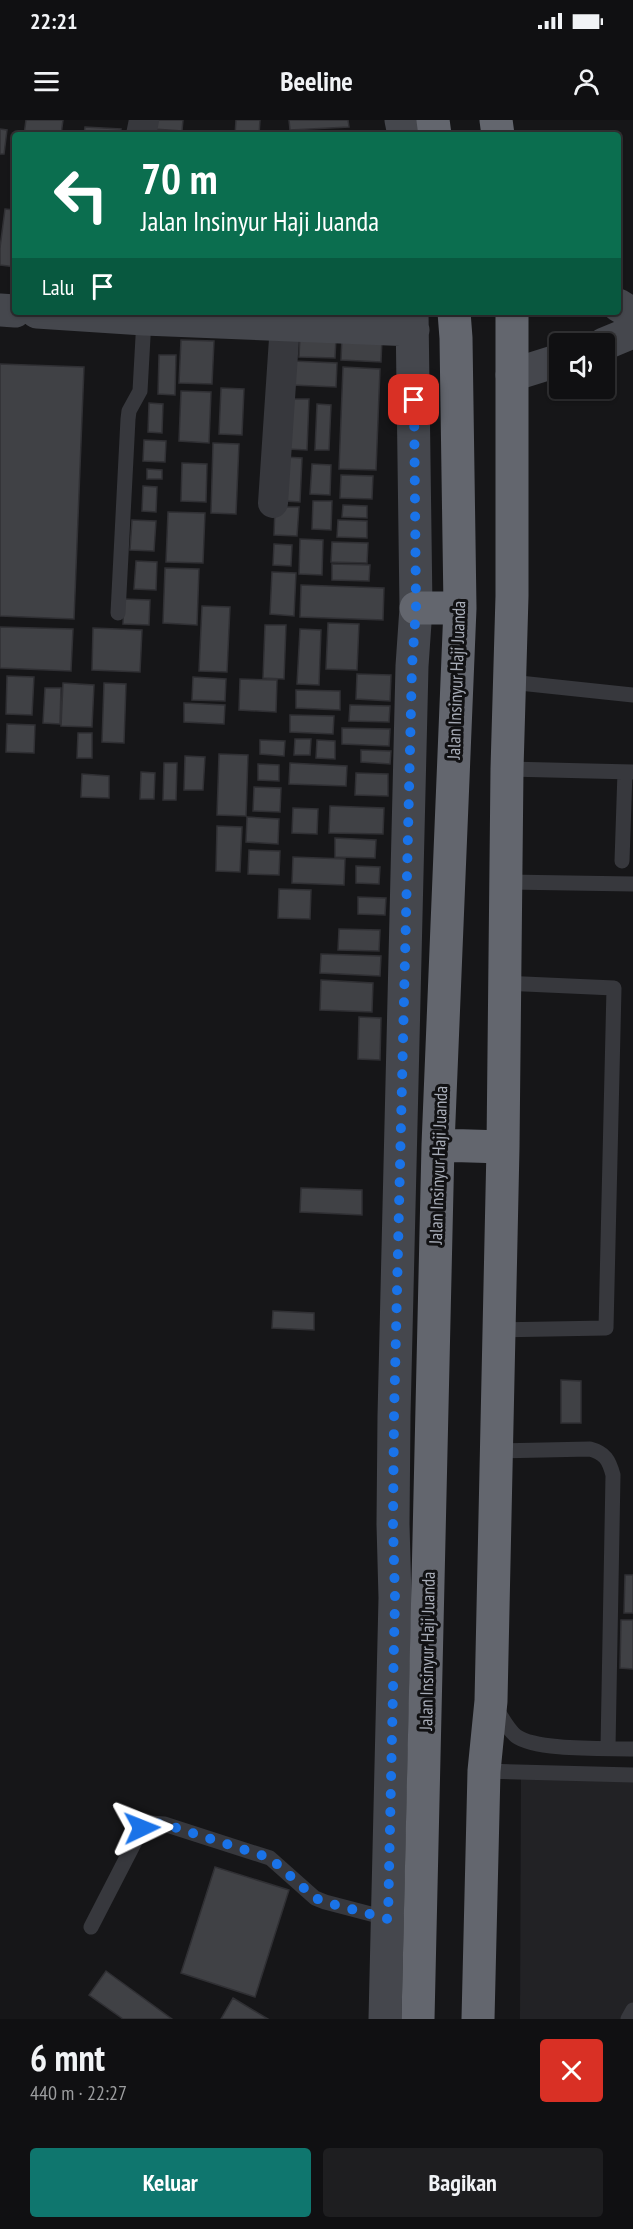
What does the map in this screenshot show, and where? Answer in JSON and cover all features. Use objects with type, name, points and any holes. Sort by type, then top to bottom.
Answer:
[{"type":"highway","name":"Jalan Insinyur Haji Juanda","points":[[418,2019],[405,1925],[460,608],[454,315]]},
{"type":"highway","points":[[478,2019],[484,1771],[490,1701],[503,1147],[505,882],[510,682],[512,315]]},
{"type":"highway","points":[[416,608],[460,608]]},
{"type":"highway","points":[[438,1145],[503,1147]]},
{"type":"street","points":[[401,120],[426,130]]},
{"type":"street","points":[[102,315],[285,324],[413,321]]},
{"type":"street","name":"Jalan Insinyur Haji Juanda","points":[[385,2019],[405,1925],[393,1524],[412,666],[416,608],[413,321]]},
{"type":"street","points":[[273,503],[285,324]]},
{"type":"street","points":[[615,339],[633,332]]},
{"type":"street","points":[[512,375],[549,363]]},
{"type":"lane","points":[[118,613],[128,418],[129,411],[140,391],[124,316]]},
{"type":"lane","points":[[510,682],[633,695]]},
{"type":"lane","points":[[507,769],[629,772],[622,861]]},
{"type":"lane","points":[[505,882],[633,884]]},
{"type":"lane","points":[[499,1330],[606,1328],[614,988],[504,983]]},
{"type":"lane","points":[[496,1451],[590,1449],[600,1452],[609,1460],[613,1475],[608,1748]]},
{"type":"lane","points":[[490,1701],[517,1736],[528,1741],[543,1745],[633,1749]]},
{"type":"lane","points":[[484,1771],[633,1775]]},
{"type":"lane","points":[[91,1927],[142,1828],[150,1823],[164,1824],[270,1858],[315,1898],[405,1925]]},
{"type":"lane","points":[[628,2019],[633,2010]]},
{"type":"shaded area","points":[[521,1777],[633,1781],[633,2019],[520,2019]]},
{"type":"building","points":[[26,120],[63,120],[61,132],[24,132]]},
{"type":"building","points":[[155,120],[183,120],[182,131],[154,129]]},
{"type":"building","points":[[236,120],[260,120],[259,132],[235,132]]},
{"type":"building","points":[[289,120],[348,120],[349,127],[290,130]]},
{"type":"building","points":[[85,127],[121,129],[120,132],[84,132]]},
{"type":"building","points":[[0,129],[7,130],[4,154],[0,154]]},
{"type":"building","points":[[5,209],[12,210],[12,267],[0,265]]},
{"type":"building","points":[[300,336],[336,337],[335,358],[299,357]]},
{"type":"building","points":[[342,336],[382,338],[381,362],[341,360]]},
{"type":"building","points":[[181,340],[214,341],[212,384],[179,383]]},
{"type":"building","points":[[159,355],[176,355],[175,395],[158,394]]},
{"type":"building","points":[[293,361],[337,363],[336,387],[292,385]]},
{"type":"building","points":[[0,364],[84,367],[74,619],[0,616]]},
{"type":"building","points":[[343,367],[380,369],[376,470],[339,469]]},
{"type":"building","points":[[221,388],[244,389],[242,435],[219,434]]},
{"type":"building","points":[[181,391],[211,392],[209,443],[179,441]]},
{"type":"building","points":[[289,399],[309,399],[307,450],[287,449]]},
{"type":"building","points":[[149,403],[163,404],[162,433],[148,432]]},
{"type":"building","points":[[317,404],[331,405],[329,450],[315,450]]},
{"type":"building","points":[[144,440],[166,441],[165,462],[143,461]]},
{"type":"building","points":[[213,443],[239,444],[236,514],[211,513]]},
{"type":"building","points":[[285,457],[302,458],[300,502],[284,501]]},
{"type":"building","points":[[182,463],[207,464],[206,502],[181,501]]},
{"type":"building","points":[[312,464],[331,465],[330,495],[310,494]]},
{"type":"building","points":[[147,469],[162,470],[162,479],[147,479]]},
{"type":"building","points":[[341,475],[373,476],[372,499],[340,498]]},
{"type":"building","points":[[143,486],[157,487],[156,512],[142,511]]},
{"type":"building","points":[[313,501],[332,501],[331,530],[312,529]]},
{"type":"building","points":[[343,505],[367,506],[367,518],[342,517]]},
{"type":"building","points":[[275,507],[299,507],[297,536],[274,535]]},
{"type":"building","points":[[168,512],[205,513],[203,563],[166,562]]},
{"type":"building","points":[[132,520],[156,521],[154,551],[130,550]]},
{"type":"building","points":[[338,520],[367,521],[367,538],[337,537]]},
{"type":"building","points":[[300,539],[323,540],[322,575],[299,574]]},
{"type":"building","points":[[332,542],[368,543],[367,563],[331,562]]},
{"type":"building","points":[[274,544],[292,545],[291,566],[273,565]]},
{"type":"building","points":[[136,561],[157,562],[156,590],[134,589]]},
{"type":"building","points":[[332,564],[370,565],[369,581],[332,580]]},
{"type":"building","points":[[165,568],[199,569],[197,625],[163,623]]},
{"type":"building","points":[[272,572],[296,573],[294,616],[270,614]]},
{"type":"building","points":[[301,585],[384,588],[383,620],[300,617]]},
{"type":"building","points":[[124,599],[150,600],[149,625],[123,624]]},
{"type":"building","points":[[202,606],[230,607],[227,672],[199,671]]},
{"type":"building","points":[[328,623],[359,624],[357,670],[326,669]]},
{"type":"building","points":[[265,625],[286,625],[284,679],[263,678]]},
{"type":"building","points":[[0,627],[73,629],[71,671],[0,668]]},
{"type":"building","points":[[93,628],[142,630],[140,672],[92,670]]},
{"type":"building","points":[[300,629],[321,630],[319,685],[297,684]]},
{"type":"building","points":[[357,674],[391,675],[390,701],[356,699]]},
{"type":"building","points":[[7,676],[34,677],[32,715],[6,714]]},
{"type":"building","points":[[193,677],[226,679],[225,701],[192,700]]},
{"type":"building","points":[[240,679],[277,680],[276,712],[239,710]]},
{"type":"building","points":[[63,683],[94,685],[92,727],[61,726]]},
{"type":"building","points":[[104,683],[126,684],[124,743],[102,742]]},
{"type":"building","points":[[45,688],[61,688],[60,724],[43,723]]},
{"type":"building","points":[[296,690],[340,691],[340,710],[296,708]]},
{"type":"building","points":[[184,703],[225,705],[224,724],[184,722]]},
{"type":"building","points":[[350,705],[390,706],[389,722],[349,721]]},
{"type":"building","points":[[290,715],[334,716],[333,734],[290,732]]},
{"type":"building","points":[[7,724],[35,725],[34,753],[6,752]]},
{"type":"building","points":[[342,728],[390,729],[389,746],[342,744]]},
{"type":"building","points":[[78,733],[92,733],[92,758],[77,758]]},
{"type":"building","points":[[295,739],[311,739],[310,755],[294,755]]},
{"type":"building","points":[[260,740],[285,741],[284,756],[260,754]]},
{"type":"building","points":[[317,740],[335,741],[335,759],[316,758]]},
{"type":"building","points":[[361,750],[391,751],[390,764],[361,762]]},
{"type":"building","points":[[219,754],[248,755],[246,816],[217,815]]},
{"type":"building","points":[[185,756],[205,757],[203,790],[184,790]]},
{"type":"building","points":[[164,763],[177,763],[176,800],[163,800]]},
{"type":"building","points":[[290,763],[347,766],[346,786],[289,784]]},
{"type":"building","points":[[258,764],[279,765],[279,781],[258,780]]},
{"type":"building","points":[[141,772],[155,773],[154,799],[140,799]]},
{"type":"building","points":[[356,773],[388,774],[388,796],[355,795]]},
{"type":"building","points":[[82,774],[109,776],[109,798],[81,797]]},
{"type":"building","points":[[254,787],[281,788],[280,812],[253,811]]},
{"type":"building","points":[[330,806],[384,808],[383,834],[329,833]]},
{"type":"building","points":[[293,808],[318,809],[317,834],[292,833]]},
{"type":"building","points":[[247,817],[279,819],[278,844],[246,842]]},
{"type":"building","points":[[217,826],[242,827],[240,872],[216,871]]},
{"type":"building","points":[[335,838],[376,840],[375,858],[335,857]]},
{"type":"building","points":[[249,850],[280,851],[279,875],[248,874]]},
{"type":"building","points":[[293,857],[345,859],[344,885],[292,883]]},
{"type":"building","points":[[356,866],[380,867],[379,884],[356,883]]},
{"type":"building","points":[[279,889],[311,890],[310,919],[278,918]]},
{"type":"building","points":[[358,897],[386,898],[385,915],[358,914]]},
{"type":"building","points":[[339,929],[380,930],[379,951],[338,950]]},
{"type":"building","points":[[321,954],[381,956],[380,976],[320,973]]},
{"type":"building","points":[[321,980],[373,983],[372,1012],[320,1010]]},
{"type":"building","points":[[359,1017],[381,1018],[380,1060],[358,1059]]},
{"type":"building","points":[[301,1188],[362,1190],[362,1215],[300,1212]]},
{"type":"building","points":[[273,1311],[314,1313],[314,1330],[272,1328]]},
{"type":"building","points":[[561,1380],[581,1381],[581,1423],[561,1423]]},
{"type":"building","points":[[625,1575],[633,1575],[633,1613],[624,1613]]},
{"type":"building","points":[[621,1620],[633,1620],[633,1669],[620,1668]]},
{"type":"building","points":[[215,1867],[289,1890],[255,1997],[181,1973]]},
{"type":"building","points":[[106,1971],[172,2019],[123,2019],[89,1995]]},
{"type":"building","points":[[233,1998],[268,2019],[221,2019]]},
{"type":"route","points":[[142,1828],[150,1823],[164,1824],[270,1858],[315,1898],[388,1919],[395,1598],[394,1416],[412,666],[416,608],[414,400]]}]
